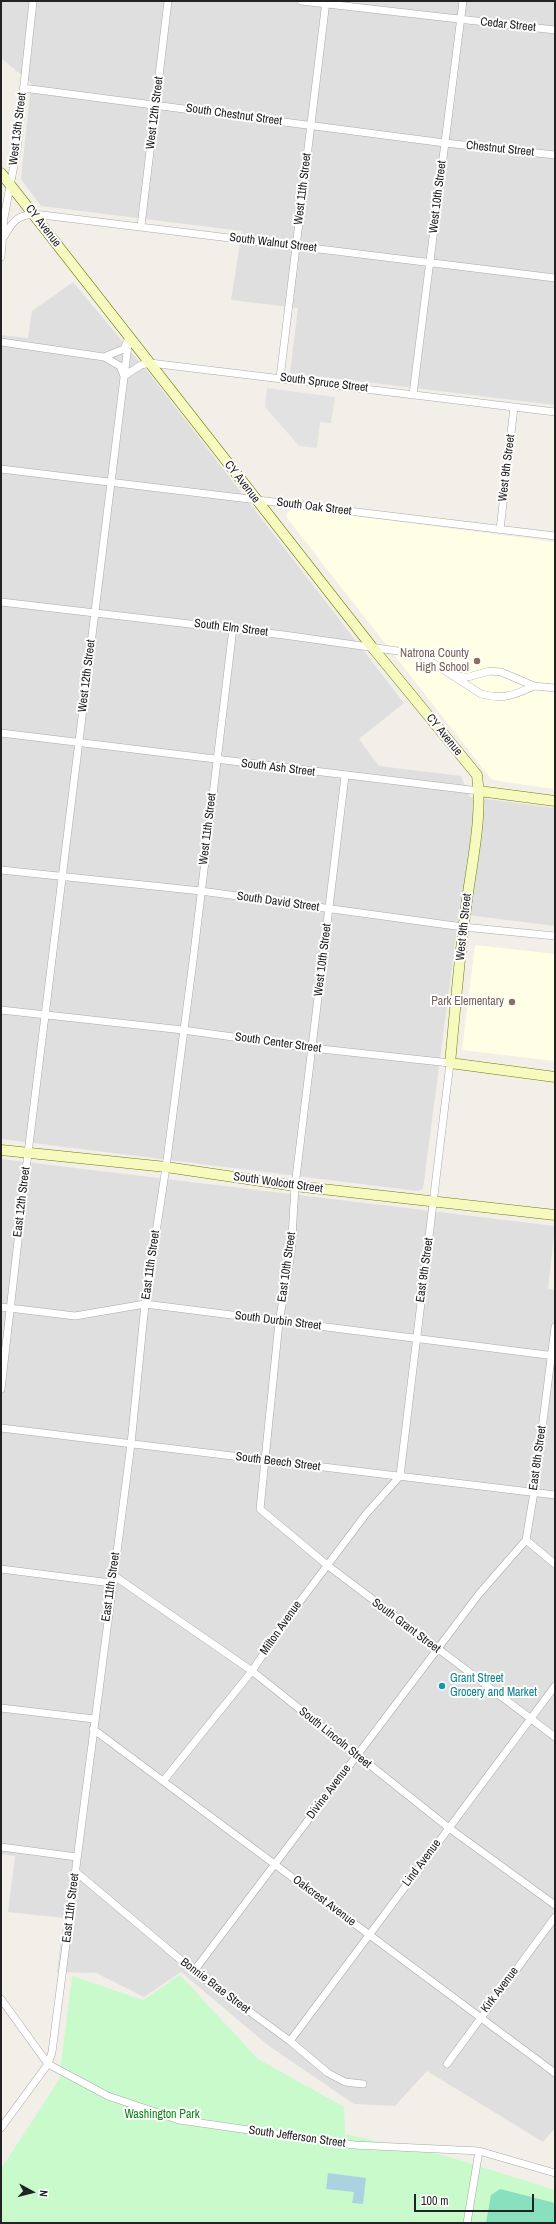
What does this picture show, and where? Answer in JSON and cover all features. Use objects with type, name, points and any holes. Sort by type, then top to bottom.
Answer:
[{"type":"main road","name":"CY Avenue","points":[[1,173],[372,647],[477,775],[479,791]]},
{"type":"main road","name":"South Ash Street","points":[[479,791],[555,801]]},
{"type":"main road","name":"West 9th Street","points":[[450,1063],[463,927],[479,791]]},
{"type":"main road","name":"South Center Street","points":[[450,1063],[555,1077]]},
{"type":"main road","name":"South Wolcott Street","points":[[1,1150],[166,1167],[296,1186],[555,1215]]},
{"type":"street","name":"West 13th Street","points":[[1,257],[4,218],[17,149],[33,1]]},
{"type":"street","name":"West 12th Street","points":[[141,226],[168,1]]},
{"type":"street","name":"Cedar Street","points":[[301,1],[555,30]]},
{"type":"street","name":"West 10th Street","points":[[414,394],[463,1]]},
{"type":"street","name":"West 11th Street","points":[[280,378],[326,3]]},
{"type":"street","name":"South Chestnut Street","points":[[23,88],[156,104],[445,143]]},
{"type":"street","name":"Chestnut Street","points":[[445,143],[555,155]]},
{"type":"street","name":"South Walnut Street","points":[[3,238],[13,222],[20,215],[34,214],[555,278]]},
{"type":"street","name":"West 12th Street","points":[[46,1015],[129,337]]},
{"type":"street","points":[[104,357],[124,349],[129,337]]},
{"type":"street","points":[[1,342],[104,357],[120,366],[124,376],[141,365],[150,363]]},
{"type":"street","name":"South Spruce Street","points":[[150,363],[555,412]]},
{"type":"street","name":"West 9th Street","points":[[500,530],[514,407]]},
{"type":"street","name":"South Oak Street","points":[[1,469],[555,536]]},
{"type":"street","name":"South Elm Street","points":[[1,602],[233,628],[419,654],[481,694],[488,696],[511,696],[534,686]]},
{"type":"street","name":"West 11th Street","points":[[183,1030],[233,628]]},
{"type":"street","name":"South Elm Street","points":[[454,676],[468,677],[490,671],[501,672],[534,686],[555,688]]},
{"type":"street","name":"South Ash Street","points":[[1,733],[345,776],[479,791]]},
{"type":"street","name":"West 10th Street","points":[[312,1048],[330,910],[345,776]]},
{"type":"street","name":"South David Street","points":[[1,870],[201,891],[330,910],[463,927],[555,936]]},
{"type":"street","name":"South Center Street","points":[[1,1010],[183,1030],[312,1048],[450,1063]]},
{"type":"street","name":"East 12th Street","points":[[1,1389],[9,1308],[46,1015]]},
{"type":"street","name":"East 11th Street","points":[[1,2127],[48,2064],[52,2052],[76,1872],[111,1583],[131,1444],[145,1304],[166,1167],[183,1030]]},
{"type":"street","name":"East 10th Street","points":[[260,1510],[279,1322],[291,1254],[296,1186],[312,1048]]},
{"type":"street","name":"East 9th Street","points":[[400,1476],[416,1337],[435,1201],[450,1063]]},
{"type":"street","name":"South Durbin Street","points":[[1,1307],[75,1316],[145,1304],[279,1322],[416,1337],[553,1355]]},
{"type":"street","name":"East 8th Street","points":[[526,1540],[553,1355],[555,1327]]},
{"type":"street","name":"South Beech Street","points":[[1,1428],[555,1495]]},
{"type":"street","name":"Milton Avenue","points":[[164,1780],[252,1671],[286,1620],[366,1514],[400,1476]]},
{"type":"street","name":"South Grant Street","points":[[260,1510],[327,1565],[437,1650],[555,1737]]},
{"type":"street","points":[[526,1540],[555,1564]]},
{"type":"street","name":"Divine Avenue","points":[[194,1971],[479,1594],[526,1540]]},
{"type":"street","points":[[1,1569],[111,1583]]},
{"type":"street","name":"South Lincoln Street","points":[[113,1575],[252,1671],[356,1756],[449,1828],[555,1905]]},
{"type":"street","name":"Lind Avenue","points":[[290,2041],[368,1934],[555,1686]]},
{"type":"street","points":[[1,1708],[94,1719]]},
{"type":"street","name":"Oakcrest Avenue","points":[[93,1729],[164,1780],[479,2018],[555,2073]]},
{"type":"street","points":[[1,1847],[77,1857]]},
{"type":"street","name":"Bonnie Brae Street","points":[[76,1872],[194,1971],[290,2041],[328,2073],[345,2082],[363,2084]]},
{"type":"street","name":"Kirk Avenue","points":[[446,2064],[555,1917]]},
{"type":"street","points":[[1,1999],[48,2064]]},
{"type":"street","name":"South Jefferson Street","points":[[48,2064],[108,2096],[179,2120],[354,2145],[479,2151],[555,2173]]},
{"type":"street","points":[[466,2223],[479,2151]]},
{"type":"shaded area","points":[[1,1],[555,1],[555,405],[290,373],[298,308],[231,300],[242,231],[41,206],[21,179],[31,83],[1,58]]},
{"type":"shaded area","points":[[73,282],[152,377],[404,703],[359,739],[379,766],[461,776],[470,797],[555,808],[555,926],[459,914],[423,1189],[418,1191],[1,1139],[1,335],[28,338],[32,311]]},
{"type":"shaded area","points":[[267,388],[335,397],[331,423],[320,422],[317,448],[299,446],[265,407]]},
{"type":"shaded area","name":"Natrona County High School","points":[[292,508],[555,542],[555,789],[492,780],[287,518],[287,513]]},
{"type":"shaded area","name":"Park Elementary","points":[[475,945],[555,954],[555,1061],[462,1050]]},
{"type":"shaded area","points":[[1,1159],[555,1226],[548,1289],[555,1290],[555,2128],[543,2142],[427,2071],[395,2106],[354,2104],[269,2046],[181,1972],[144,1997],[96,1973],[57,1972],[64,1918],[8,1912],[15,1856],[1,1854]]},
{"type":"green space","name":"Washington Park","points":[[180,1975],[258,2059],[344,2107],[345,2134],[450,2157],[555,2190],[555,2223],[1,2223],[1,2169],[59,2080],[72,1976],[143,2000]]},
{"type":"green space","points":[[500,2189],[555,2203],[555,2223],[486,2223],[491,2195]]},
{"type":"water","points":[[328,2173],[366,2178],[363,2204],[352,2203],[354,2192],[326,2189]]},
{"type":"place","name":"Natrona County High School","points":[[477,661]]},
{"type":"place","name":"Park Elementary","points":[[512,1002]]},
{"type":"place","name":"Grant Street Grocery and Market","points":[[442,1686]]}]
